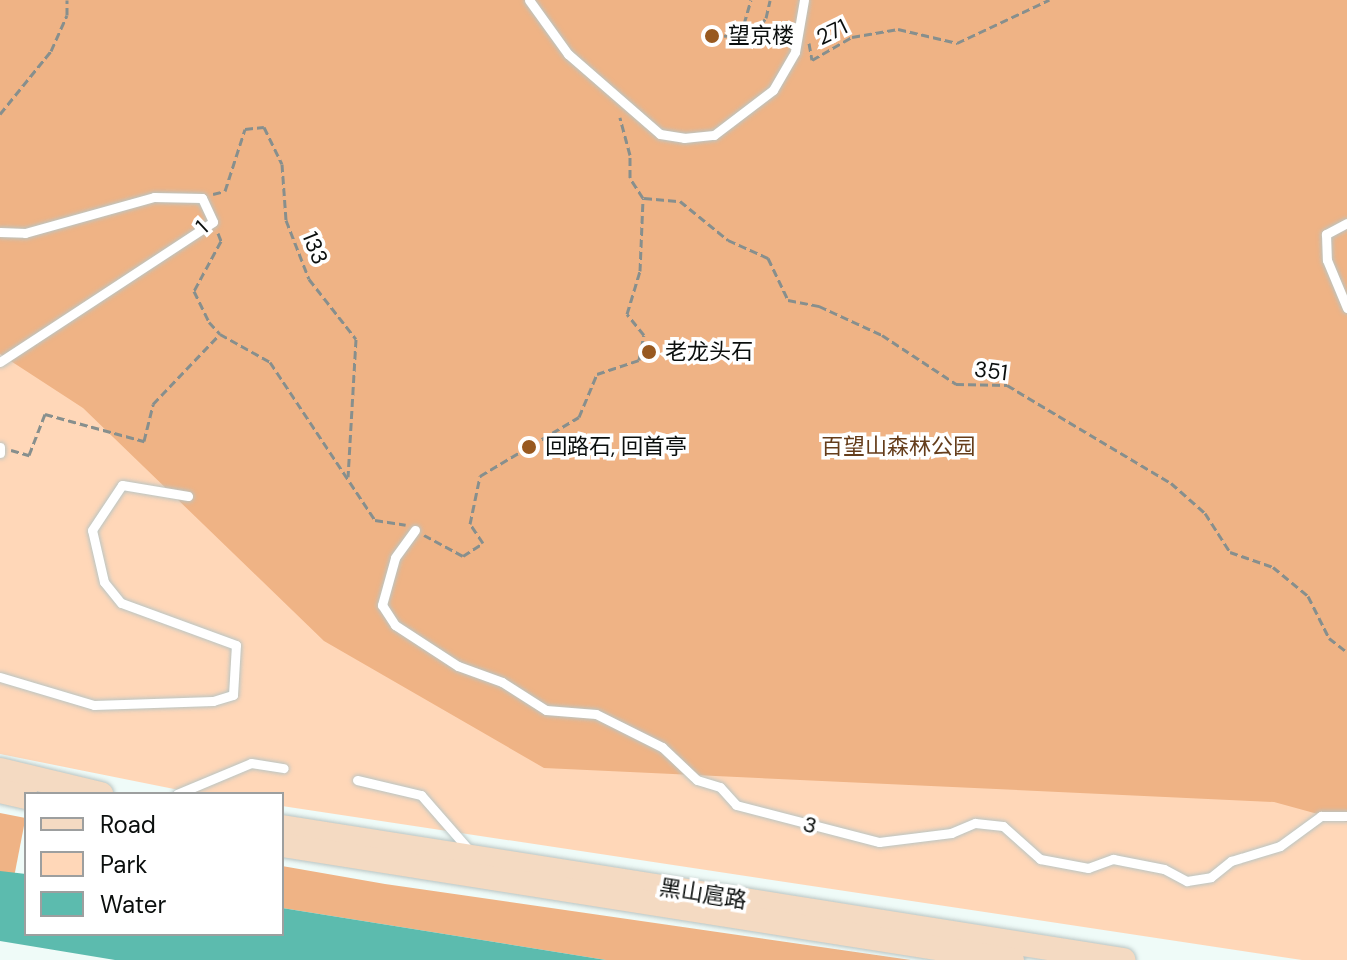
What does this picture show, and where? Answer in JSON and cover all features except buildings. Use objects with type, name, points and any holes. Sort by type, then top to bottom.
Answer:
[{"type":"main road","points":[[0,770],[93,792]]},
{"type":"main road","points":[[0,791],[24,797]]},
{"type":"main road","name":"黑山扈路","points":[[284,827],[1124,960]]},
{"type":"main road","name":"黑山扈路","points":[[284,845],[1012,960]]},
{"type":"lane","points":[[529,0],[568,54],[660,134],[684,138],[714,135],[773,90],[795,52],[804,0]]},
{"type":"lane","name":"1","points":[[0,232],[25,233],[154,197],[202,198],[213,222],[0,362]]},
{"type":"lane","points":[[1347,223],[1326,234],[1327,260],[1347,308]]},
{"type":"lane","points":[[0,677],[94,705],[213,701],[233,695],[236,645],[121,603],[104,582],[92,530],[122,485],[188,496]]},
{"type":"lane","name":"3","points":[[415,530],[395,558],[382,605],[395,625],[458,666],[502,682],[546,710],[596,714],[662,747],[697,780],[720,787],[736,805],[879,842],[951,833],[975,823],[1003,826],[1040,859],[1088,868],[1113,859],[1164,869],[1187,881],[1211,877],[1231,861],[1280,846],[1321,816],[1347,816]]},
{"type":"lane","points":[[182,792],[251,763],[284,768]]},
{"type":"lane","points":[[357,780],[421,795],[474,857]]},
{"type":"path","points":[[0,114],[51,51],[67,15],[67,0]]},
{"type":"path","points":[[729,34],[744,24],[751,0]]},
{"type":"path","points":[[712,36],[753,35],[766,18],[770,0]]},
{"type":"path","name":"271","points":[[804,12],[812,60],[852,37],[898,29],[957,43],[1049,0]]},
{"type":"path","points":[[213,222],[221,241],[194,291],[220,334],[270,362],[375,520],[415,530],[463,556],[483,543],[470,524],[480,476],[579,417],[597,374],[639,360],[644,335],[627,314],[640,271],[643,198],[630,178],[630,155],[613,93]]},
{"type":"path","name":"133","points":[[202,198],[225,191],[245,129],[264,127],[282,164],[286,220],[309,279],[356,339],[348,479]]},
{"type":"path","name":"351","points":[[643,198],[680,201],[728,240],[768,258],[788,300],[819,306],[882,335],[956,384],[1007,385],[1171,483],[1205,513],[1230,552],[1273,567],[1308,596],[1329,638],[1347,652]]},
{"type":"path","points":[[1,449],[29,455],[45,414],[144,441],[153,404],[220,334]]},
{"type":"green space","name":"百望山森林公园","points":[[0,0],[1347,0],[1347,960],[1302,960],[284,806],[284,792],[189,792],[0,754]]},
{"type":"green space","name":"百望山森林公园","points":[[0,0],[1347,0],[1347,822],[1274,802],[544,768],[324,641],[83,408],[0,354]]},
{"type":"green space","points":[[0,813],[24,818],[14,875],[0,872]]},
{"type":"green space","points":[[284,866],[385,884],[911,960],[606,960],[284,908]]},
{"type":"water","points":[[0,871],[24,874],[24,936],[284,936],[284,908],[606,960],[115,960],[0,941]]},
{"type":"place","name":"望京楼","points":[[712,36]]},
{"type":"place","name":"老龙头石","points":[[649,352]]},
{"type":"place","name":"回路石, 回首亭","points":[[529,447]]}]
